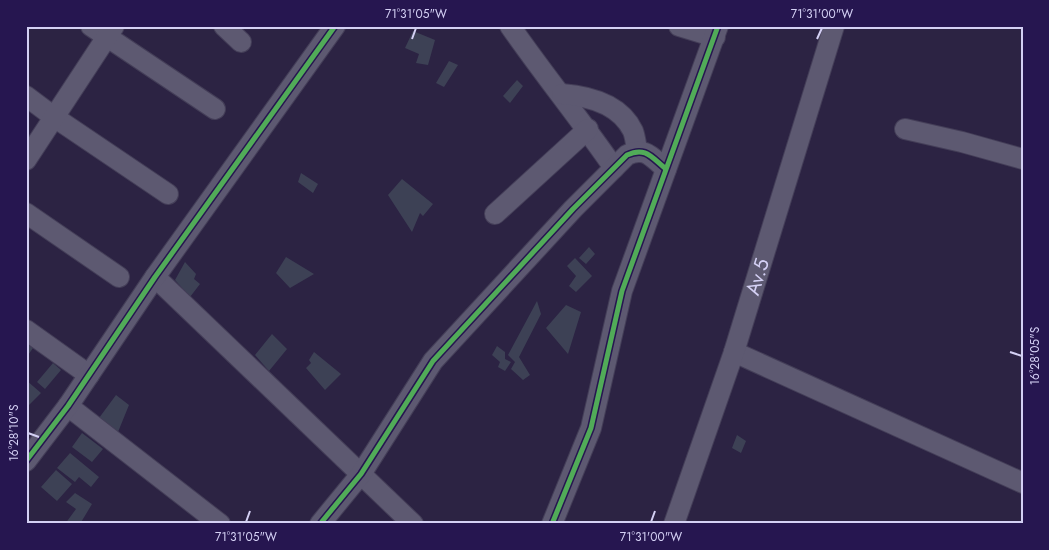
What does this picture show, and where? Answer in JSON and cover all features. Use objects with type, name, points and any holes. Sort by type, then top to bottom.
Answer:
[{"type":"street","points":[[224,26],[241,42]]},
{"type":"street","points":[[26,460],[68,406],[155,276],[335,26]]},
{"type":"street","points":[[510,26],[588,129],[614,168]]},
{"type":"street","points":[[552,524],[591,428],[622,291],[716,32],[679,26]]},
{"type":"street","name":"Av.5","points":[[674,524],[734,352],[834,26]]},
{"type":"street","points":[[26,160],[54,117],[104,30],[215,109]]},
{"type":"street","points":[[562,94],[584,96],[612,108],[624,117],[633,131],[637,150]]},
{"type":"street","points":[[26,96],[168,194]]},
{"type":"street","points":[[495,214],[588,129]]},
{"type":"street","points":[[905,129],[1023,159]]},
{"type":"street","points":[[320,524],[361,474],[433,361],[573,209],[628,155],[637,150],[646,152],[666,169]]},
{"type":"street","points":[[26,213],[119,277]]},
{"type":"street","points":[[155,276],[413,524]]},
{"type":"street","points":[[26,330],[89,375]]},
{"type":"street","points":[[734,352],[1023,483]]},
{"type":"street","points":[[68,406],[220,524]]},
{"type":"building","points":[[413,31],[435,40],[428,65],[416,63],[419,54],[405,48]]},
{"type":"building","points":[[449,61],[458,65],[444,87],[436,83]]},
{"type":"building","points":[[517,80],[523,86],[510,103],[503,96]]},
{"type":"building","points":[[301,173],[318,184],[313,193],[298,182]]},
{"type":"building","points":[[402,179],[433,204],[423,216],[420,213],[412,232],[388,195]]},
{"type":"building","points":[[589,247],[595,254],[586,264],[579,258]]},
{"type":"building","points":[[286,257],[314,274],[290,288],[276,273]]},
{"type":"building","points":[[575,258],[592,276],[576,292],[569,286],[576,276],[567,266]]},
{"type":"building","points":[[185,262],[196,274],[194,279],[200,284],[190,297],[175,280]]},
{"type":"building","points":[[537,301],[541,314],[519,357],[530,375],[523,380],[511,369],[515,362],[508,355]]},
{"type":"building","points":[[566,305],[581,312],[568,354],[546,328]]},
{"type":"building","points":[[272,334],[287,349],[269,371],[255,355]]},
{"type":"building","points":[[26,343],[33,348],[26,358]]},
{"type":"building","points":[[497,346],[505,352],[505,359],[511,362],[505,371],[498,367],[500,362],[492,355]]},
{"type":"building","points":[[314,352],[341,374],[325,390],[306,368],[311,363],[309,360]]},
{"type":"building","points":[[53,363],[61,370],[45,389],[37,382]]},
{"type":"building","points":[[26,380],[41,393],[27,407],[26,406]]},
{"type":"building","points":[[116,395],[129,405],[118,432],[99,418]]},
{"type":"building","points":[[82,433],[103,449],[92,462],[72,447]]},
{"type":"building","points":[[737,435],[746,441],[741,453],[732,448]]},
{"type":"building","points":[[70,453],[99,477],[91,487],[79,477],[75,482],[57,468]]},
{"type":"building","points":[[56,470],[72,484],[57,501],[41,487]]},
{"type":"building","points":[[75,493],[92,504],[80,524],[65,524],[76,509],[66,502]]},
{"type":"cycle path","points":[[26,461],[68,406],[155,277],[335,26]]},
{"type":"cycle path","points":[[552,524],[591,428],[622,291],[718,26]]},
{"type":"cycle path","points":[[320,524],[361,474],[433,361],[573,209],[627,155],[639,152],[648,154],[666,169]]}]
